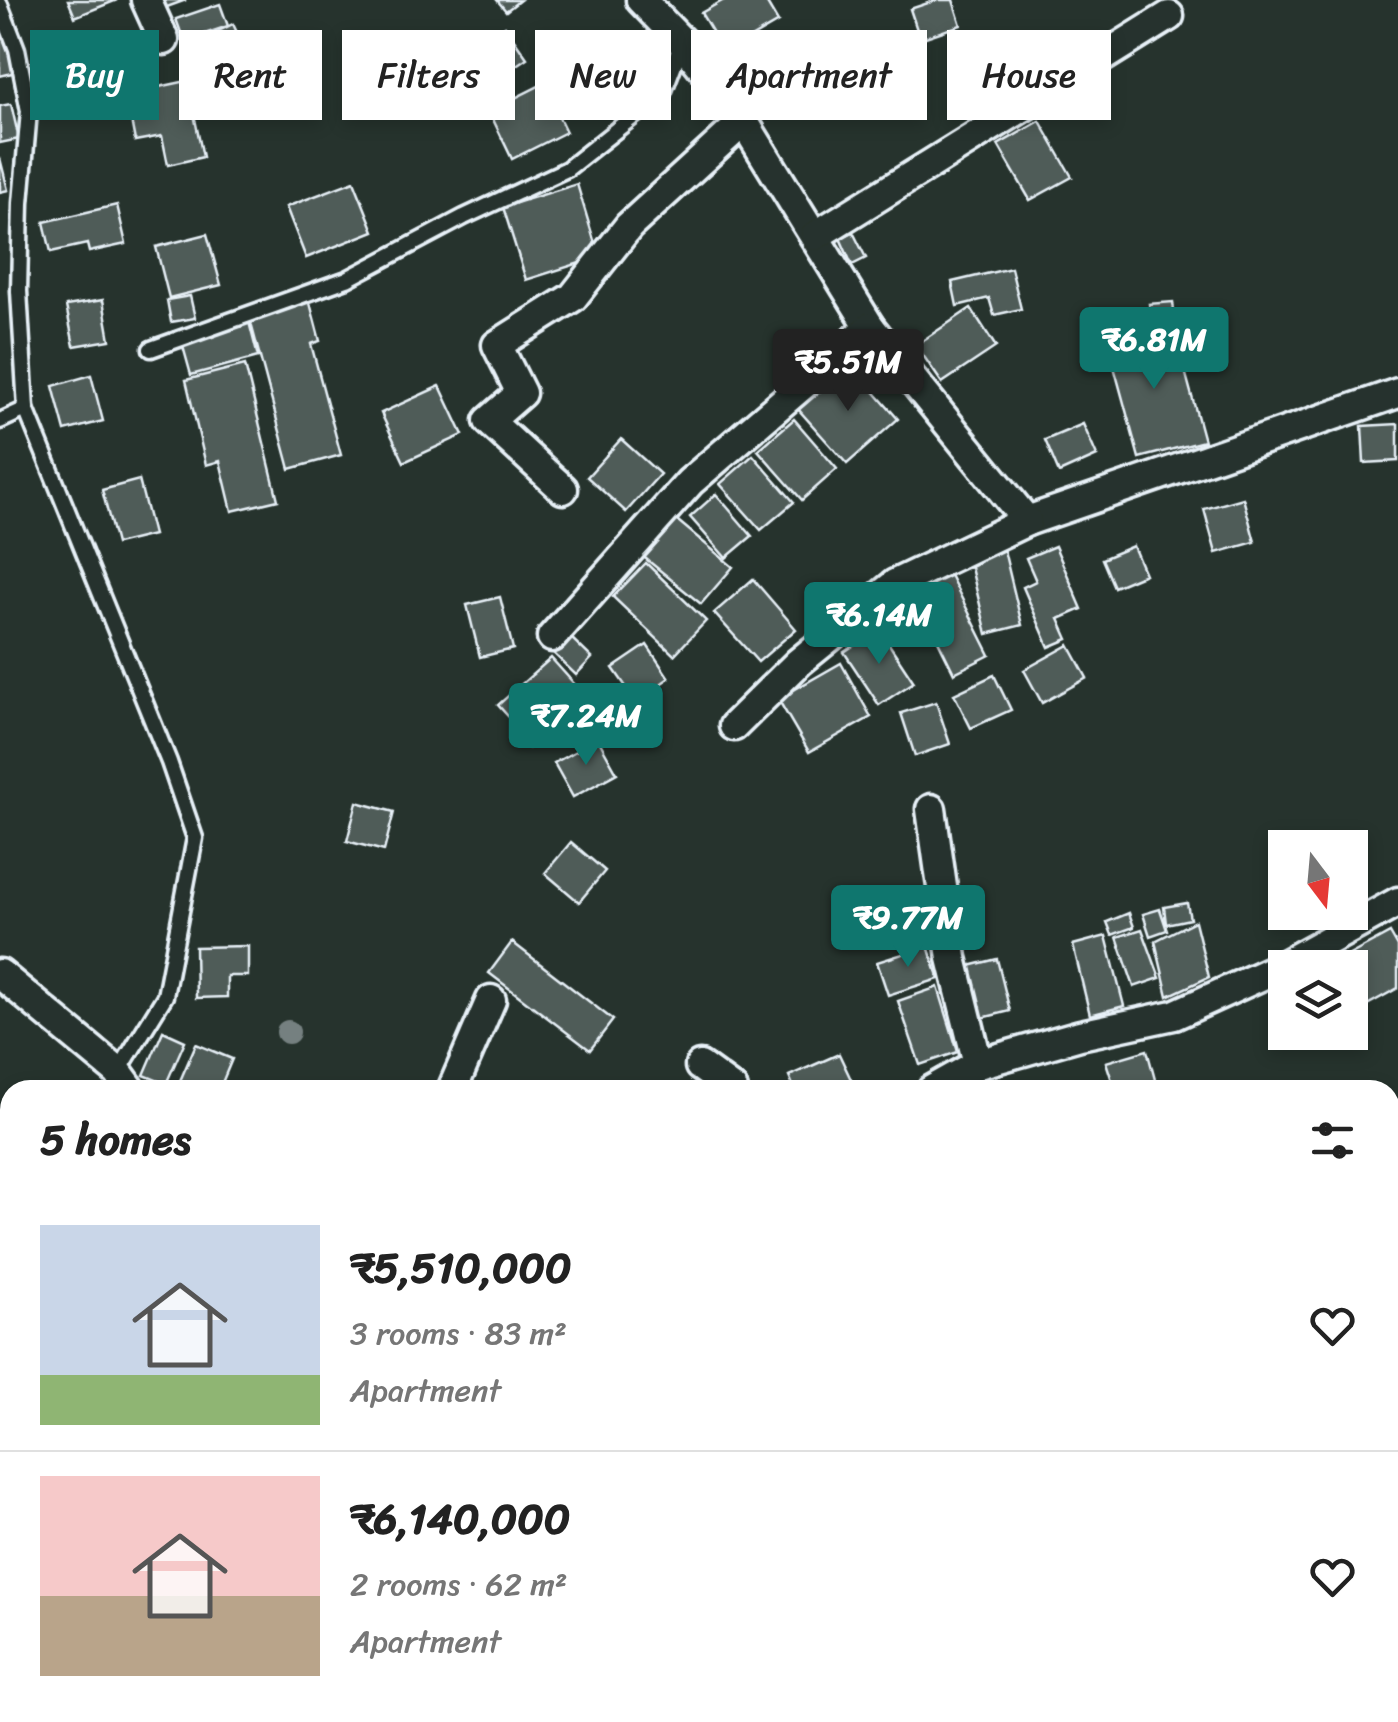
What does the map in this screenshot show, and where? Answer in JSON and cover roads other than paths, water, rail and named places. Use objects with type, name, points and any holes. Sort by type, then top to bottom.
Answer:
[{"type":"street","points":[[146,0],[164,40]]},
{"type":"street","points":[[640,0],[682,42],[744,122],[870,326],[1027,521]]},
{"type":"street","points":[[816,236],[1170,16]]},
{"type":"street","points":[[563,490],[490,421],[521,393],[497,345],[574,297],[629,226],[744,122]]},
{"type":"street","points":[[552,637],[690,482],[870,326]]},
{"type":"street","points":[[734,726],[799,662],[895,584],[1027,521],[1398,393]]},
{"type":"street","points":[[931,809],[952,958],[978,1064]]},
{"type":"street","points":[[950,1080],[978,1064],[1080,1034],[1174,1015],[1280,966],[1398,902]]},
{"type":"street","points":[[0,974],[123,1080]]},
{"type":"street","points":[[456,1080],[491,1000]]},
{"type":"street","points":[[700,1066],[719,1080]]},
{"type":"lane","points":[[0,5],[17,49],[29,111],[19,291],[26,409],[169,762],[195,838],[166,996],[124,1080]]},
{"type":"lane","points":[[151,348],[347,279],[464,217],[567,169],[663,93],[682,42]]},
{"type":"lane","points":[[0,421],[26,409]]}]
